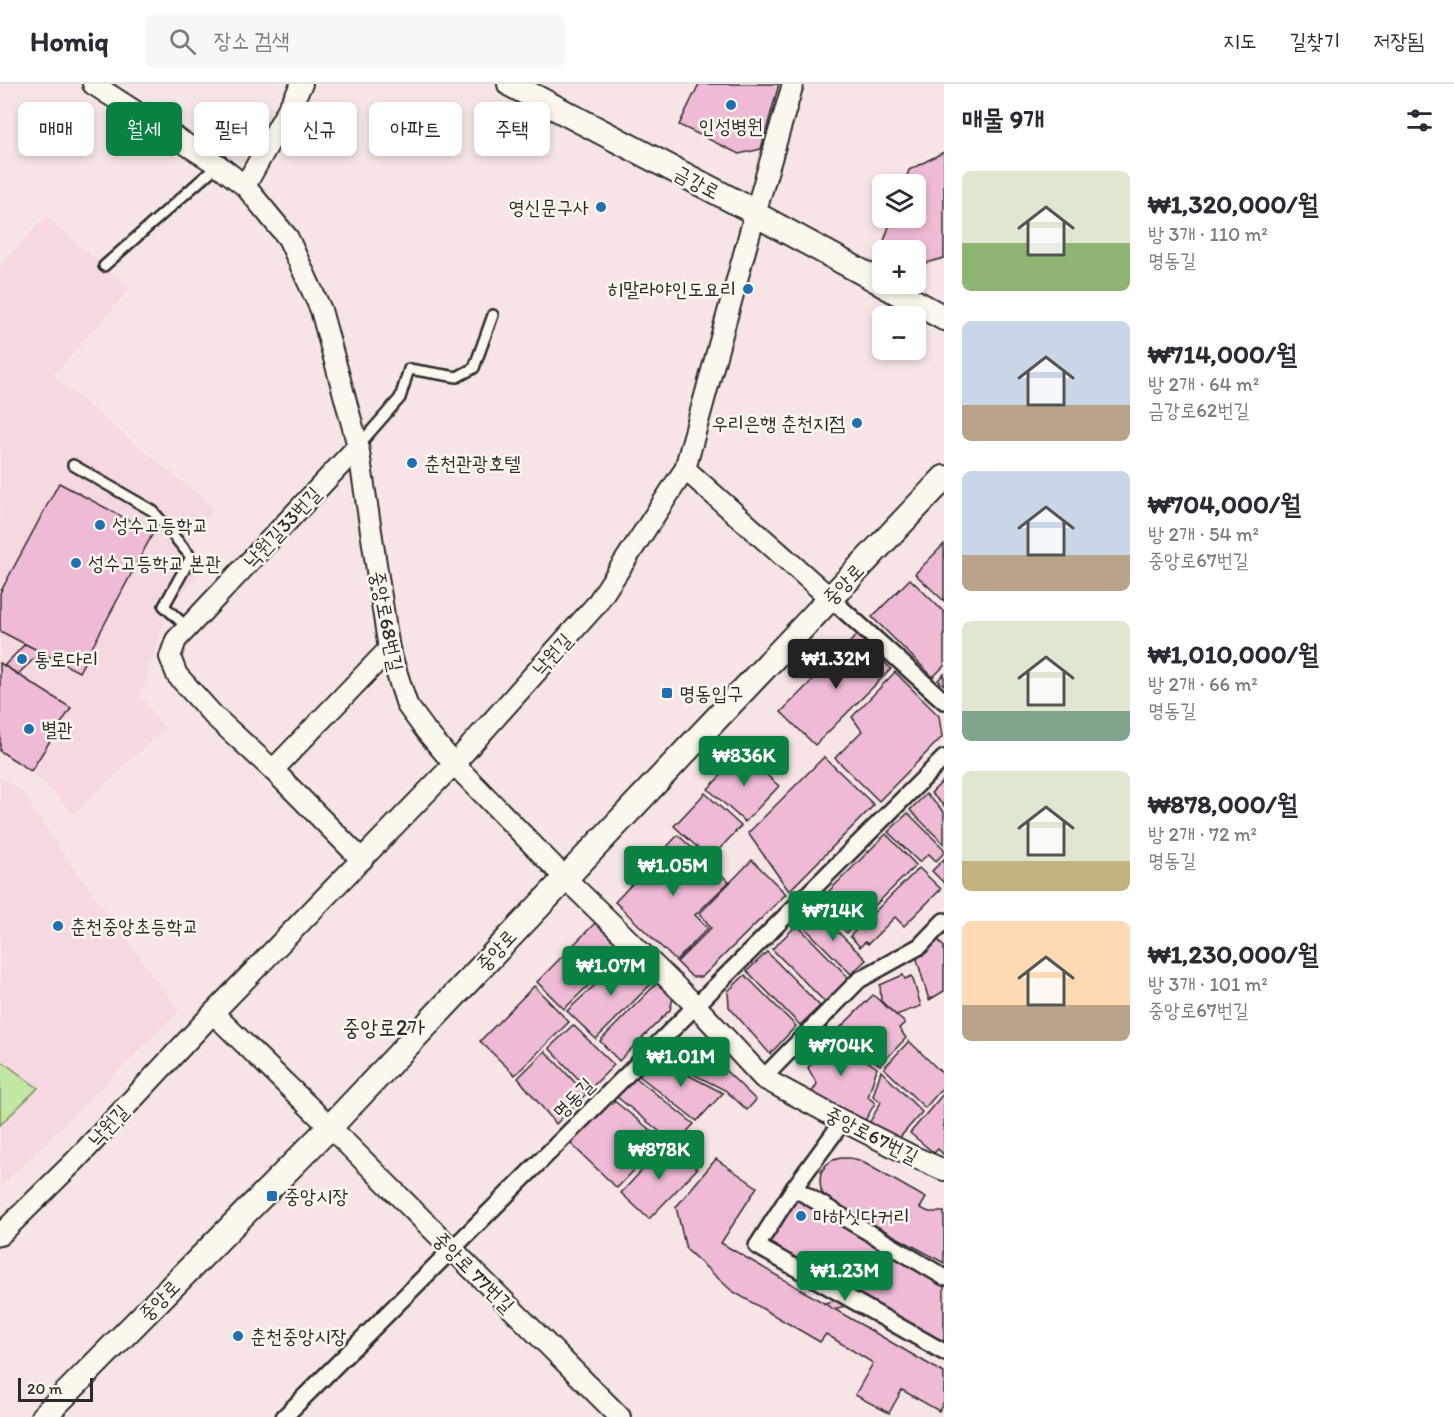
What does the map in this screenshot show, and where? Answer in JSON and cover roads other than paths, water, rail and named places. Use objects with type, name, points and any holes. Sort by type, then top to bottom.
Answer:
[{"type":"street","name":"중앙로68번길","points":[[93,84],[218,165],[245,186],[288,238],[321,310],[358,446],[389,649],[406,705],[454,764],[565,878]]},
{"type":"street","points":[[245,186],[302,84]]},
{"type":"street","name":"금강로","points":[[510,84],[753,211],[872,278]]},
{"type":"street","name":"낙원길","points":[[0,1235],[75,1161],[213,1013],[454,764],[596,605],[685,469],[793,84]]},
{"type":"street","name":"금강로","points":[[902,294],[944,318]]},
{"type":"street","points":[[909,298],[944,299]]},
{"type":"street","name":"낙원길33번길","points":[[358,446],[176,640],[170,657],[177,675],[214,716],[273,770],[362,860]]},
{"type":"street","points":[[685,469],[944,701]]},
{"type":"street","name":"중앙로","points":[[43,1417],[330,1126],[944,478]]},
{"type":"street","points":[[273,770],[389,649]]},
{"type":"street","name":"명동길","points":[[284,1417],[944,758]]},
{"type":"street","name":"중앙로67번길","points":[[565,878],[695,1005],[763,1078],[843,1121],[944,1170]]},
{"type":"street","points":[[763,1078],[860,980],[920,946],[944,921]]},
{"type":"street","points":[[213,1013],[330,1126]]},
{"type":"street","points":[[843,1121],[794,1188],[757,1246],[944,1352]]},
{"type":"street","name":"중앙로 77번길","points":[[330,1126],[620,1417]]},
{"type":"street","points":[[794,1188],[944,1277]]},
{"type":"lane","points":[[104,266],[218,165]]},
{"type":"lane","points":[[358,446],[400,398],[409,369],[457,377],[474,368],[493,315]]},
{"type":"lane","points":[[73,465],[153,511],[191,557],[164,606],[188,628]]},
{"type":"place","name":"인성병원","points":[[731,105]]},
{"type":"place","name":"영신문구사","points":[[601,207]]},
{"type":"place","name":"히말라야인도요리","points":[[748,289]]},
{"type":"place","name":"우리은행 춘천지점","points":[[857,423]]},
{"type":"place","name":"춘천관광호텔","points":[[412,463]]},
{"type":"place","name":"성수고등학교","points":[[100,525]]},
{"type":"place","name":"성수고등학교 본관","points":[[76,563]]},
{"type":"place","name":"통로다리","points":[[22,659]]},
{"type":"place","name":"명동입구","points":[[667,693]]},
{"type":"place","name":"별관","points":[[29,729]]},
{"type":"place","name":"춘천중앙초등학교","points":[[58,926]]},
{"type":"place","name":"중앙시장","points":[[272,1196]]},
{"type":"place","name":"마하싯다커리","points":[[801,1216]]},
{"type":"place","name":"춘천중앙시장","points":[[238,1336]]},
{"type":"district","name":"중앙로2가","points":[[384,1027]]}]
